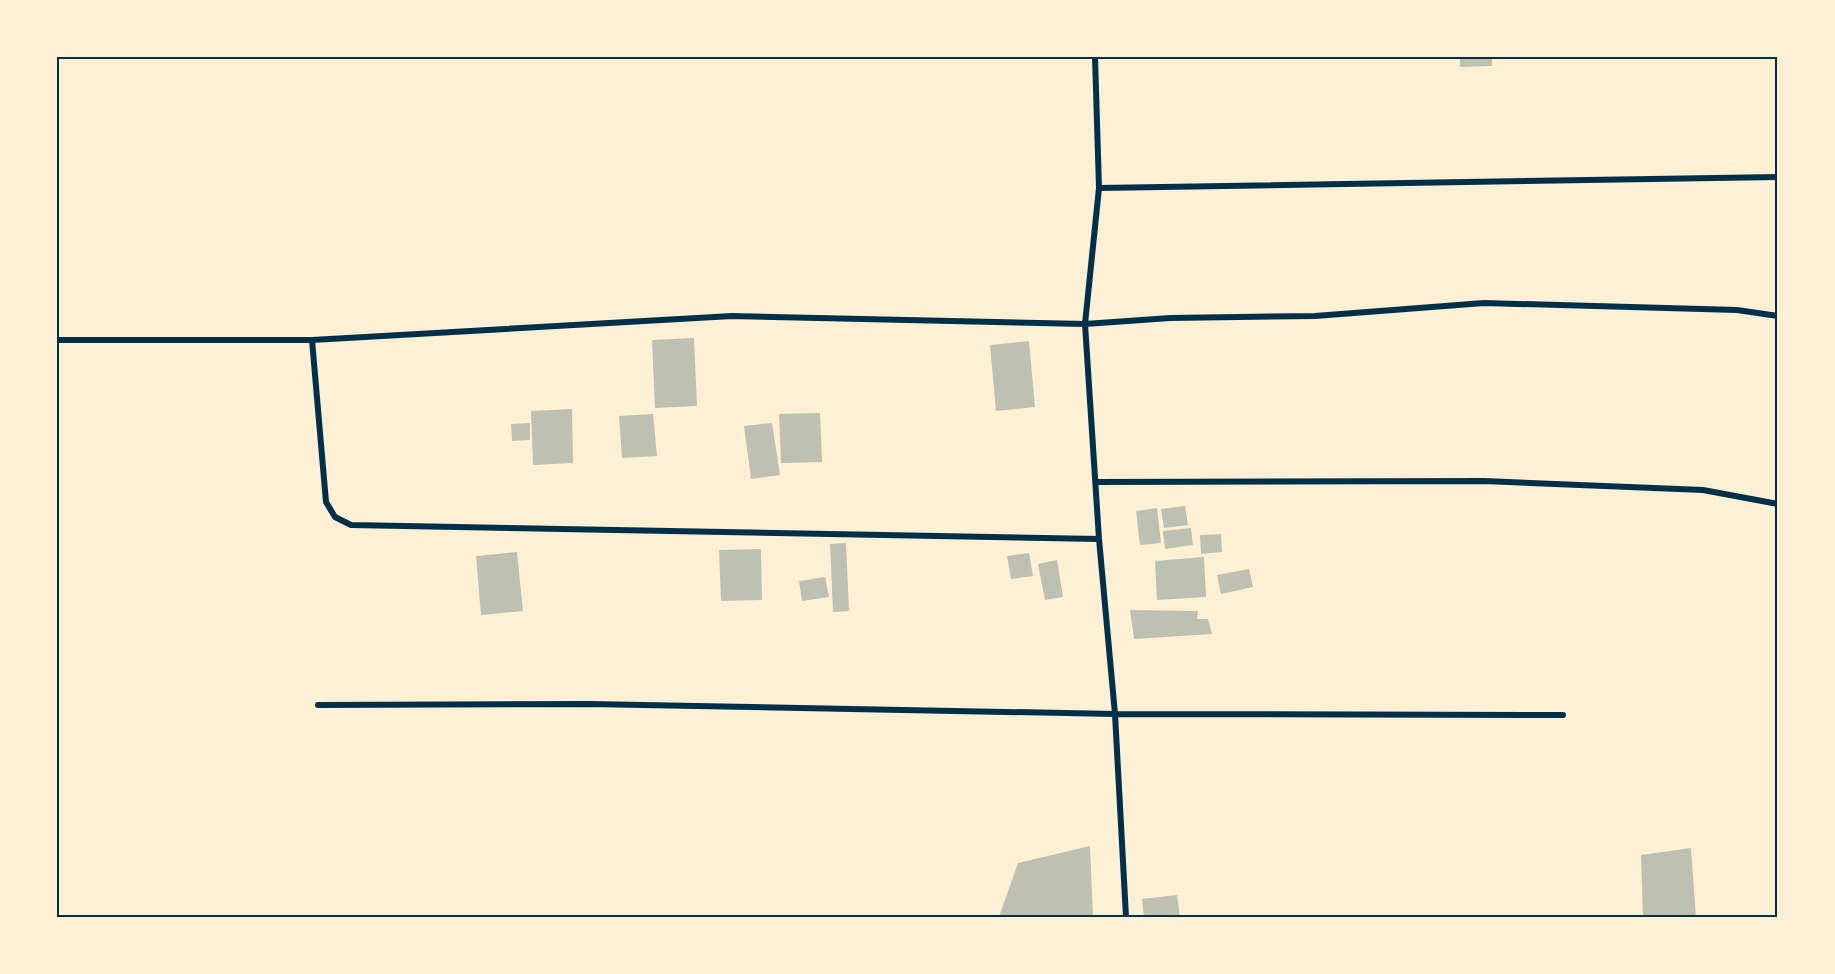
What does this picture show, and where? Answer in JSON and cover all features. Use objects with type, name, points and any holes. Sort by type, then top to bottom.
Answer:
[{"type":"street","points":[[1095,57],[1099,188],[1085,324],[1099,539],[1115,714],[1126,917]]},
{"type":"street","points":[[1099,188],[1778,177]]},
{"type":"street","points":[[57,340],[312,340],[732,316],[1085,324],[1170,318],[1315,316],[1484,303],[1737,310],[1778,316]]},
{"type":"street","points":[[312,340],[326,502],[335,517],[351,525],[1099,539]]},
{"type":"street","points":[[1096,482],[1484,481],[1703,490],[1778,504]]},
{"type":"street","points":[[318,705],[589,704],[1115,714],[1563,715]]},
{"type":"building","points":[[1460,57],[1492,57],[1492,66],[1460,67]]},
{"type":"building","points":[[694,338],[697,406],[655,408],[652,340]]},
{"type":"building","points":[[1029,341],[1035,407],[996,411],[990,345]]},
{"type":"building","points":[[572,409],[573,463],[533,465],[531,411]]},
{"type":"building","points":[[820,413],[822,462],[781,463],[779,414]]},
{"type":"building","points":[[653,414],[657,456],[622,458],[619,416]]},
{"type":"building","points":[[530,423],[530,440],[512,441],[511,424]]},
{"type":"building","points":[[772,423],[780,475],[751,479],[744,426]]},
{"type":"building","points":[[1185,506],[1188,525],[1164,528],[1161,509]]},
{"type":"building","points":[[1157,508],[1161,543],[1140,545],[1136,511]]},
{"type":"building","points":[[1191,528],[1193,545],[1165,549],[1163,531]]},
{"type":"building","points":[[1221,534],[1222,552],[1201,554],[1200,535]]},
{"type":"building","points":[[846,543],[849,611],[833,612],[830,544]]},
{"type":"building","points":[[761,549],[762,600],[721,601],[719,550]]},
{"type":"building","points":[[517,552],[523,611],[481,615],[476,556]]},
{"type":"building","points":[[1029,553],[1033,576],[1011,579],[1007,556]]},
{"type":"building","points":[[1204,557],[1206,597],[1157,600],[1155,561]]},
{"type":"building","points":[[1057,560],[1063,597],[1045,600],[1038,564]]},
{"type":"building","points":[[1249,569],[1253,587],[1221,594],[1217,575]]},
{"type":"building","points":[[825,577],[829,597],[802,601],[799,581]]},
{"type":"building","points":[[1130,610],[1198,611],[1197,619],[1208,619],[1212,634],[1134,639]]},
{"type":"building","points":[[1090,846],[1093,917],[999,917],[1018,863]]},
{"type":"building","points":[[1691,848],[1696,917],[1643,917],[1641,855]]},
{"type":"building","points":[[1177,895],[1180,917],[1144,917],[1142,899]]}]
